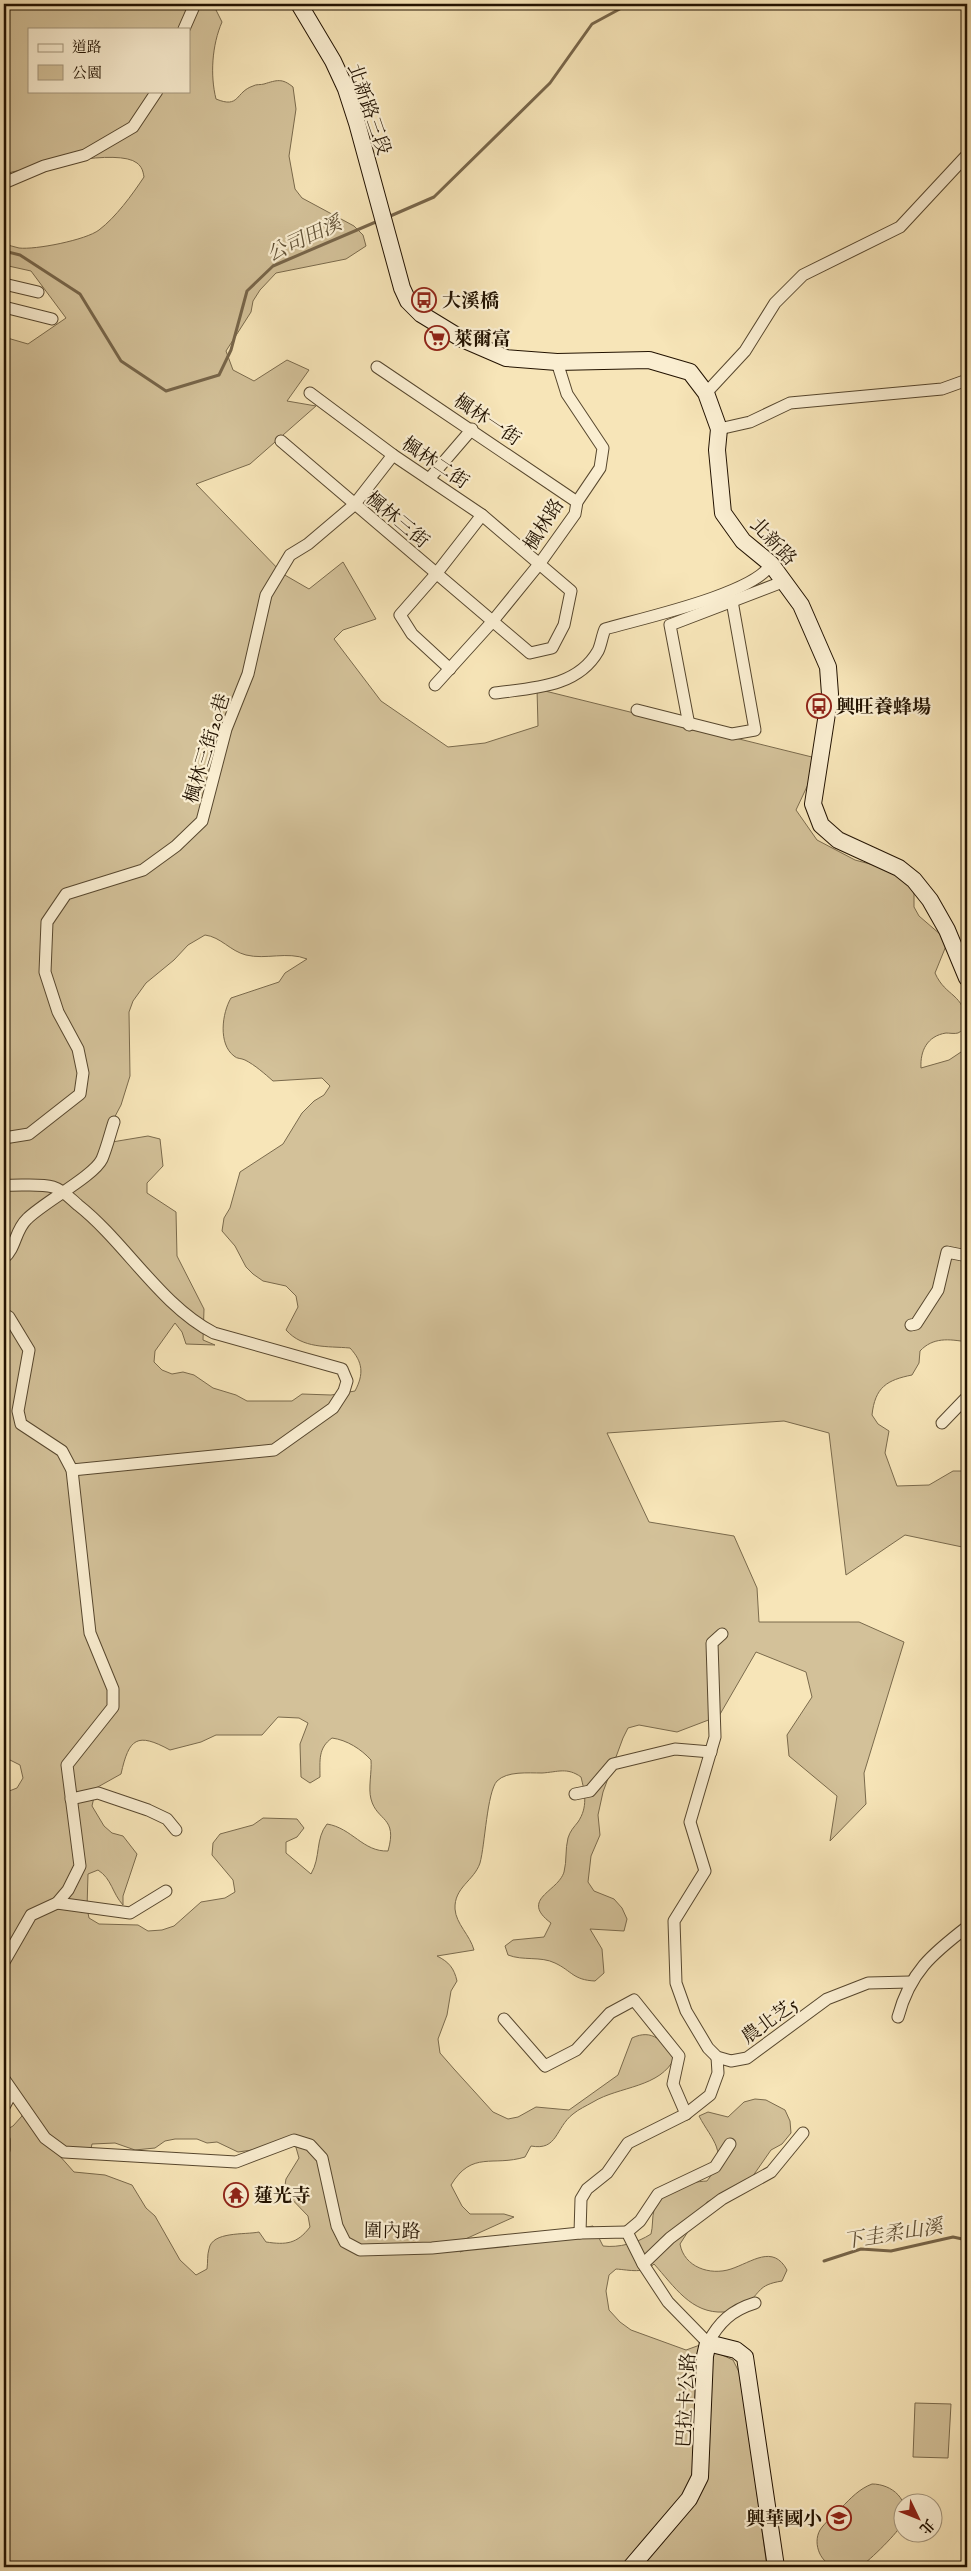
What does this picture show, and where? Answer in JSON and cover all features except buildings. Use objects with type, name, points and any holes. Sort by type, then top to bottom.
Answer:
[{"type":"main road","name":"北新路三段","points":[[299,4],[333,61],[346,89],[387,235]]},
{"type":"main road","name":"北新路","points":[[387,235],[402,288],[408,301],[421,314],[484,350],[506,358],[558,362],[649,360],[690,372],[706,392],[719,429],[718,450],[723,513],[743,541],[771,564],[785,580],[801,605],[828,667],[830,694],[813,804],[821,825],[838,840],[899,868],[914,880],[930,900],[947,930],[967,978]]},
{"type":"main road","name":"巴拉卡公路","points":[[631,2567],[689,2499],[700,2477],[705,2356],[708,2343],[736,2350],[744,2357],[776,2567]]},
{"type":"street","points":[[184,28],[196,4]]},
{"type":"street","points":[[4,183],[44,166],[85,155],[133,127],[155,92]]},
{"type":"street","points":[[706,392],[745,351],[775,303],[803,275],[900,227],[967,155]]},
{"type":"street","points":[[4,284],[38,292]]},
{"type":"street","points":[[4,306],[52,319]]},
{"type":"street","name":"楓林路","points":[[434,685],[492,622],[540,563],[575,514],[577,502],[600,468],[604,448],[567,394],[558,362]]},
{"type":"street","name":"楓林一街","points":[[377,367],[472,429],[577,502]]},
{"type":"street","points":[[719,429],[750,422],[790,403],[942,389],[967,380]]},
{"type":"street","name":"楓林二街","points":[[310,394],[393,455],[482,515],[540,563]]},
{"type":"street","points":[[429,479],[472,429]]},
{"type":"street","name":"楓林三街","points":[[281,441],[530,653],[552,648],[564,625],[571,591],[540,563]]},
{"type":"street","name":"楓林三街20巷","points":[[4,1138],[29,1134],[80,1094],[83,1073],[78,1049],[58,1012],[45,972],[47,922],[66,894],[143,870],[176,846],[202,821],[226,729],[248,674],[266,594],[290,555],[308,544],[354,505],[393,455]]},
{"type":"street","points":[[450,669],[412,634],[400,615],[436,574],[482,515]]},
{"type":"street","points":[[494,693],[559,683],[580,671],[598,651],[605,629],[726,594],[766,572],[771,564]]},
{"type":"street","points":[[689,724],[670,625],[785,580]]},
{"type":"street","points":[[637,710],[732,734],[755,730],[732,602]]},
{"type":"street","points":[[4,1258],[11,1252],[25,1220],[61,1192],[93,1171],[102,1160],[114,1122]]},
{"type":"street","points":[[4,1185],[53,1187],[61,1192],[94,1217],[142,1270],[197,1324],[214,1333],[342,1370],[347,1381],[344,1391],[333,1408],[274,1450],[72,1470]]},
{"type":"street","points":[[910,1325],[916,1324],[938,1290],[947,1252],[967,1256]]},
{"type":"street","points":[[4,1314],[9,1317],[29,1350],[18,1411],[21,1424],[62,1451],[72,1470],[90,1633],[113,1689],[113,1707],[67,1765],[80,1866],[68,1890],[57,1903],[31,1914],[4,1962]]},
{"type":"street","points":[[942,1423],[967,1397]]},
{"type":"street","points":[[580,2233],[580,2199],[587,2188],[607,2173],[628,2143],[686,2114],[710,2095],[718,2073],[717,2057],[708,2048],[686,2011],[676,1983],[674,1922],[705,1871],[690,1822],[714,1737],[712,1643],[722,1634]]},
{"type":"street","points":[[575,1794],[590,1791],[613,1764],[675,1749],[711,1752]]},
{"type":"street","points":[[71,1799],[98,1793],[148,1810],[166,1819],[176,1830]]},
{"type":"street","points":[[57,1903],[130,1913],[166,1891]]},
{"type":"street","points":[[898,2017],[910,1982],[938,1950],[967,1927]]},
{"type":"street","name":"農北芝5","points":[[717,2057],[731,2061],[748,2058],[827,2000],[868,1982],[910,1982]]},
{"type":"street","points":[[504,2019],[545,2066],[576,2050],[610,2013],[634,2000],[679,2056],[673,2084],[686,2114]]},
{"type":"street","name":"圍內路","points":[[4,2079],[45,2138],[64,2152],[236,2162],[294,2140],[310,2145],[322,2158],[337,2226],[345,2242],[360,2250],[432,2248],[580,2233],[627,2232]]},
{"type":"street","points":[[4,2107],[12,2092]]},
{"type":"street","points":[[643,2264],[670,2238],[722,2199],[771,2172],[803,2133]]},
{"type":"street","points":[[4,2140],[4,2150]]},
{"type":"street","points":[[730,2144],[715,2167],[658,2194],[640,2221],[627,2232],[643,2264],[668,2302],[708,2343],[715,2330],[728,2315],[739,2308],[755,2303]]},
{"type":"green space","points":[[4,4],[142,4],[142,6],[156,4],[213,4],[222,22],[216,40],[213,60],[213,80],[216,99],[224,102],[234,101],[254,85],[276,81],[286,82],[293,87],[296,109],[289,156],[295,189],[302,198],[354,226],[363,235],[366,246],[346,259],[276,273],[260,290],[253,301],[251,312],[226,351],[233,370],[254,381],[287,360],[309,370],[287,401],[316,406],[250,464],[196,484],[283,574],[309,589],[343,562],[376,619],[343,630],[334,639],[381,701],[448,747],[485,743],[538,726],[537,689],[820,759],[796,810],[817,840],[855,860],[885,868],[914,885],[914,907],[919,916],[948,941],[935,973],[939,981],[962,1006],[967,1025],[958,1033],[946,1033],[929,1041],[923,1050],[921,1068],[949,1060],[967,1048],[967,1342],[942,1340],[925,1346],[920,1351],[919,1363],[912,1375],[889,1382],[879,1391],[872,1415],[878,1424],[889,1431],[885,1453],[897,1486],[929,1485],[953,1471],[967,1471],[967,1548],[905,1535],[846,1575],[829,1433],[784,1421],[607,1433],[649,1522],[734,1536],[757,1588],[759,1622],[859,1622],[904,1642],[864,1773],[866,1804],[830,1841],[837,1796],[789,1756],[787,1735],[812,1697],[806,1672],[756,1652],[719,1716],[677,1732],[639,1725],[628,1728],[623,1738],[603,1792],[598,1815],[600,1835],[591,1856],[588,1882],[594,1891],[614,1899],[622,1908],[627,1919],[624,1931],[590,1929],[602,1949],[604,1973],[595,1981],[582,1979],[550,1961],[508,1955],[505,1946],[513,1940],[544,1937],[551,1923],[542,1915],[539,1902],[564,1872],[568,1838],[581,1816],[584,1805],[581,1777],[567,1771],[512,1774],[497,1781],[491,1796],[480,1863],[461,1890],[456,1901],[455,1909],[458,1920],[474,1950],[437,1956],[450,1966],[457,1981],[451,1991],[447,2015],[438,2039],[440,2053],[493,2112],[508,2119],[518,2117],[536,2107],[569,2110],[618,2075],[632,2038],[639,2035],[657,2038],[675,2057],[669,2067],[650,2081],[603,2097],[573,2114],[551,2142],[540,2147],[531,2146],[525,2157],[513,2160],[475,2163],[459,2174],[451,2185],[462,2206],[470,2214],[504,2214],[514,2217],[461,2241],[460,2252],[479,2245],[593,2226],[603,2246],[622,2245],[640,2240],[651,2234],[654,2210],[663,2197],[684,2185],[707,2181],[714,2171],[718,2154],[713,2140],[699,2116],[708,2112],[728,2117],[744,2102],[755,2099],[766,2100],[785,2110],[790,2121],[791,2133],[782,2144],[771,2150],[748,2183],[707,2202],[680,2244],[682,2252],[692,2264],[707,2270],[723,2271],[762,2257],[769,2256],[775,2258],[787,2270],[782,2281],[764,2287],[743,2307],[727,2312],[712,2311],[693,2303],[676,2289],[654,2264],[641,2270],[616,2269],[609,2275],[606,2291],[609,2310],[631,2330],[686,2350],[700,2345],[733,2360],[741,2376],[767,2567],[4,2567],[4,2159],[7,2154],[4,2131],[13,2126],[22,2116],[23,2105],[4,2088],[4,1793],[17,1788],[23,1778],[20,1765],[4,1759],[4,1696],[8,1692],[4,1679],[4,337],[28,344],[66,318],[31,271],[4,265],[4,244],[19,248],[36,247],[60,244],[92,234],[105,225],[118,212],[144,177],[142,169],[137,163],[113,157],[77,160],[4,175]],"holes":[[[205,935],[216,938],[246,955],[261,957],[292,956],[307,959],[285,973],[279,982],[231,998],[225,1012],[224,1036],[229,1051],[235,1057],[252,1064],[273,1081],[322,1078],[330,1086],[324,1095],[314,1101],[302,1113],[283,1144],[240,1172],[230,1208],[224,1218],[222,1231],[235,1246],[246,1267],[253,1274],[263,1281],[286,1286],[296,1296],[298,1307],[286,1330],[300,1341],[308,1344],[350,1348],[358,1358],[361,1368],[360,1379],[355,1391],[331,1395],[302,1394],[292,1401],[247,1401],[236,1395],[213,1388],[194,1375],[183,1372],[172,1374],[162,1370],[154,1362],[155,1351],[175,1323],[182,1332],[186,1344],[215,1345],[203,1340],[204,1309],[177,1256],[176,1212],[147,1193],[147,1183],[163,1166],[160,1139],[148,1136],[112,1142],[111,1124],[121,1105],[130,1076],[129,1012],[133,1001],[146,983],[174,960],[188,945]],[[278,1717],[299,1718],[308,1723],[300,1744],[301,1777],[310,1783],[320,1777],[322,1750],[332,1738],[348,1743],[371,1760],[371,1799],[378,1812],[389,1825],[390,1840],[388,1851],[371,1848],[344,1830],[327,1824],[321,1836],[316,1861],[311,1874],[286,1853],[286,1842],[297,1837],[304,1828],[297,1819],[263,1818],[253,1825],[220,1834],[213,1843],[212,1855],[233,1880],[235,1892],[225,1898],[201,1902],[174,1926],[162,1930],[148,1931],[138,1925],[99,1924],[89,1918],[87,1908],[88,1874],[98,1870],[103,1874],[123,1905],[123,1896],[137,1854],[123,1836],[112,1833],[104,1826],[92,1806],[96,1788],[121,1774],[131,1746],[142,1740],[159,1744],[170,1750],[201,1742],[216,1735],[262,1735]],[[197,2139],[207,2143],[217,2142],[238,2152],[295,2144],[299,2158],[286,2179],[284,2191],[308,2216],[310,2227],[296,2240],[285,2243],[266,2242],[259,2232],[230,2235],[216,2239],[211,2243],[208,2251],[207,2269],[196,2275],[180,2260],[155,2216],[146,2208],[132,2185],[105,2175],[74,2172],[58,2154],[90,2153],[92,2144],[115,2143],[135,2150],[155,2148],[165,2141]]]},
{"type":"green space","points":[[915,2403],[951,2404],[948,2458],[913,2457]]},
{"type":"green space","points":[[872,2484],[879,2485],[893,2490],[897,2494],[894,2494],[894,2534],[860,2567],[831,2565],[822,2558],[818,2547],[817,2541],[820,2530],[827,2521],[863,2488]]},
{"type":"waterway","name":"公司田溪","points":[[388,217],[434,197],[550,83],[592,24],[629,4]]},
{"type":"waterway","name":"公司田溪","points":[[4,251],[20,255],[80,294],[121,361],[166,391],[219,375],[231,350],[247,291],[273,266],[378,221]]},
{"type":"waterway","name":"下圭柔山溪","points":[[824,2261],[861,2249],[891,2251],[953,2237],[967,2240]]},
{"type":"place","name":"大溪橋","points":[[424,300]]},
{"type":"place","name":"萊爾富","points":[[437,338]]},
{"type":"place","name":"興旺養蜂場","points":[[819,706]]},
{"type":"place","name":"蓮光寺","points":[[236,2195]]},
{"type":"place","name":"興華國小","points":[[839,2518]]}]
